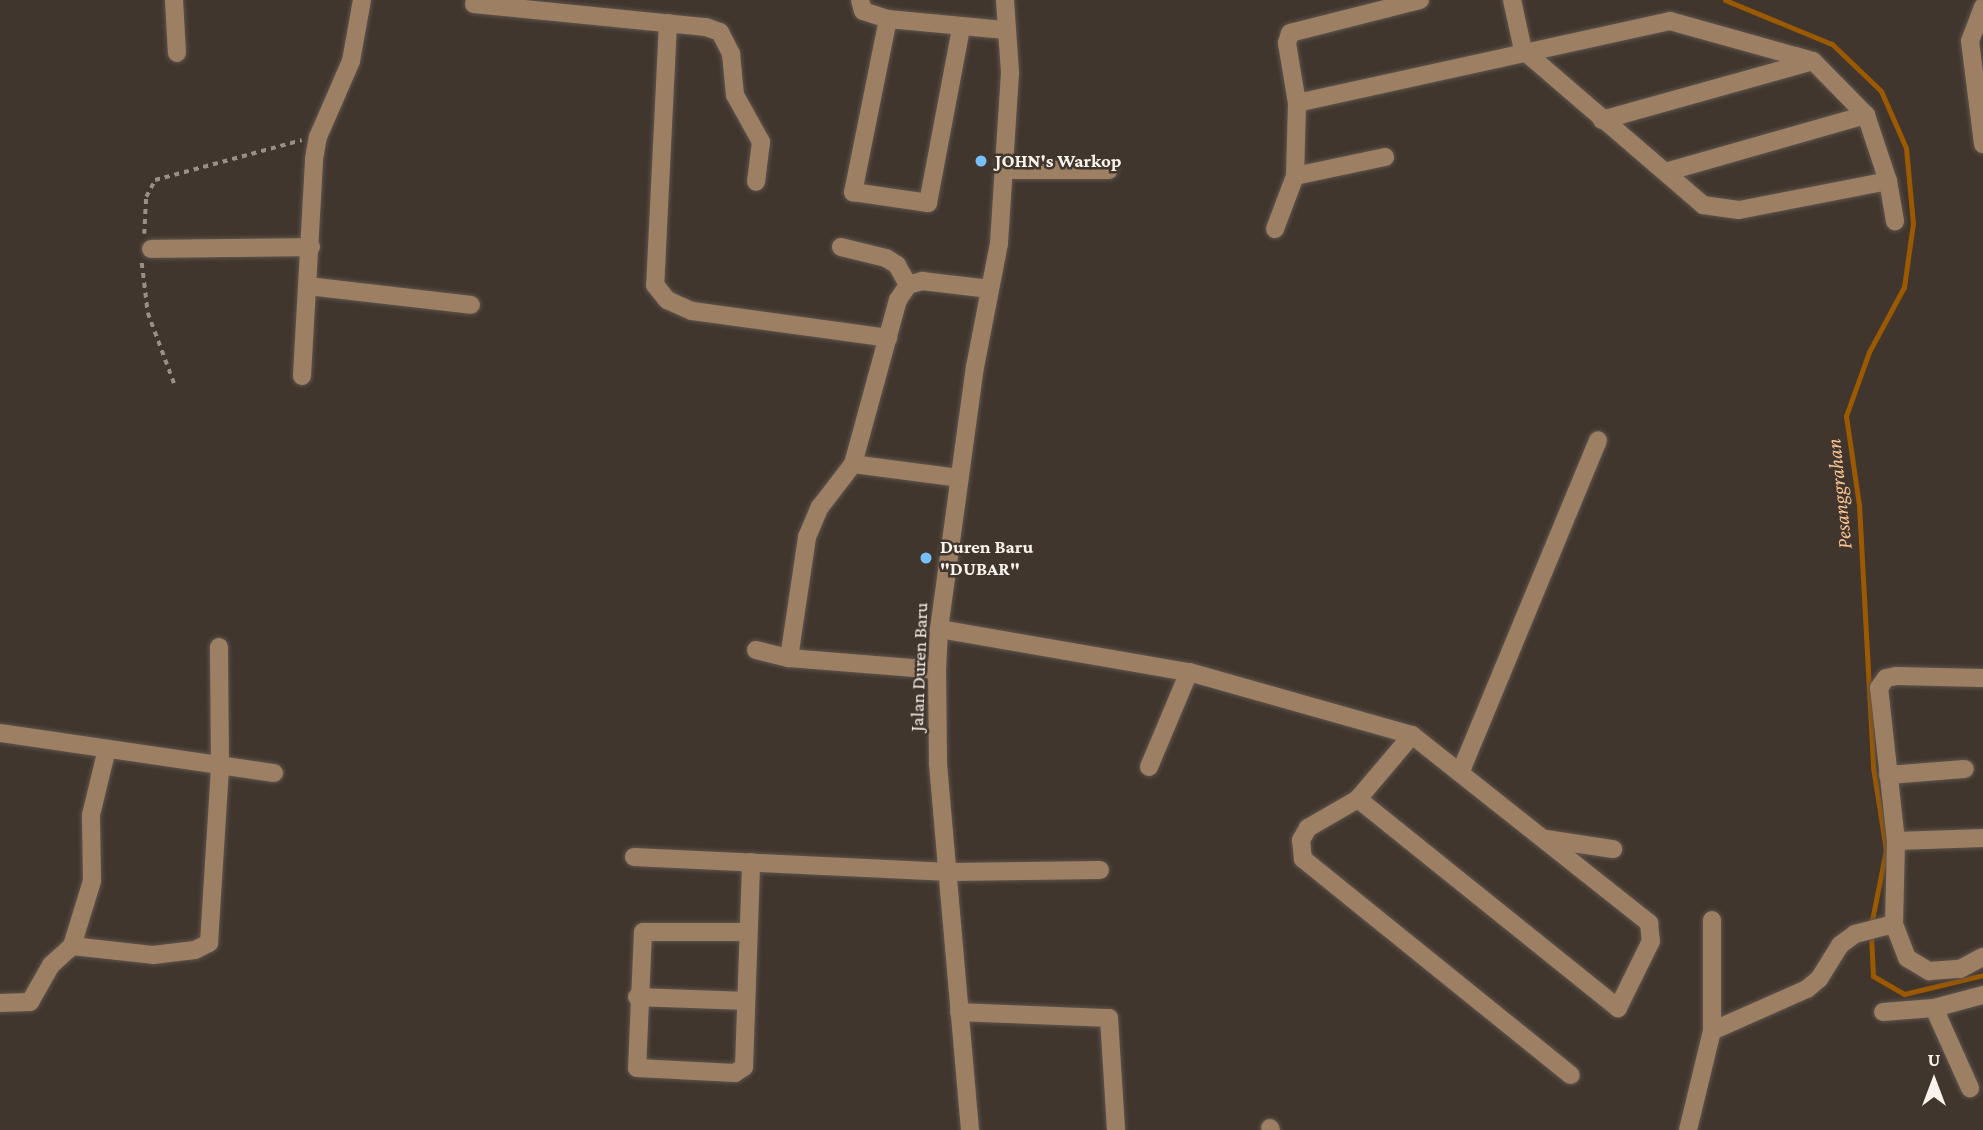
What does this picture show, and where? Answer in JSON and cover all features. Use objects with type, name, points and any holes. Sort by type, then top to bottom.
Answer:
[{"type":"street","points":[[174,0],[177,53]]},
{"type":"street","points":[[302,376],[314,159],[318,138],[351,61],[362,0]]},
{"type":"street","points":[[860,0],[863,11],[888,19],[961,29],[1005,30]]},
{"type":"street","name":"Jalan Duren Baru","points":[[970,1130],[950,872],[938,762],[937,670],[939,629],[1006,170],[1010,72],[1005,0]]},
{"type":"street","points":[[1275,229],[1295,176],[1297,103],[1287,43],[1290,33],[1420,0]]},
{"type":"street","points":[[1512,0],[1523,50],[1602,120],[1669,171],[1703,205],[1721,210],[1888,181]]},
{"type":"street","points":[[474,4],[559,7],[706,27],[720,32],[728,43],[735,95],[761,142],[755,182]]},
{"type":"street","points":[[1983,7],[1970,41],[1983,144]]},
{"type":"street","points":[[888,19],[853,192],[928,203],[961,29]]},
{"type":"street","points":[[1297,103],[1523,50],[1670,21],[1814,61],[1866,115],[1888,181],[1895,221]]},
{"type":"street","points":[[668,23],[655,285],[667,300],[692,311],[888,338]]},
{"type":"street","points":[[1602,120],[1814,61]]},
{"type":"street","points":[[1669,171],[1866,115]]},
{"type":"street","points":[[1295,176],[1385,157]]},
{"type":"street","points":[[1006,170],[1109,170]]},
{"type":"street","points":[[146,246],[310,247]]},
{"type":"street","points":[[841,247],[886,258],[897,265],[908,285]]},
{"type":"street","points":[[789,658],[807,537],[820,507],[853,464],[898,300],[908,285],[933,281],[990,289]]},
{"type":"street","points":[[308,286],[471,305]]},
{"type":"street","points":[[1461,771],[1598,440]]},
{"type":"street","points":[[853,464],[960,478]]},
{"type":"street","points":[[939,629],[1189,672],[1412,735],[1461,771],[1651,927],[1651,941],[1618,1009],[1358,799]]},
{"type":"street","points":[[72,946],[153,955],[195,950],[209,943],[220,766],[219,647]]},
{"type":"street","points":[[756,650],[789,658],[937,670]]},
{"type":"street","points":[[1149,767],[1189,672]]},
{"type":"street","points":[[1983,678],[1896,676],[1882,682],[1879,701],[1896,841],[1887,926],[1907,958],[1929,971],[1960,969],[1983,957]]},
{"type":"street","points":[[0,733],[274,774]]},
{"type":"street","points":[[1412,735],[1358,799],[1308,828],[1301,847],[1306,864],[1571,1075]]},
{"type":"street","points":[[0,1003],[30,1002],[51,965],[72,946],[92,881],[92,815],[107,749]]},
{"type":"street","points":[[1888,775],[1965,769]]},
{"type":"street","points":[[1542,838],[1613,849]]},
{"type":"street","points":[[1896,841],[1983,838]]},
{"type":"street","points":[[634,858],[950,872],[1100,870]]},
{"type":"street","points":[[748,932],[643,932],[634,1063],[643,1070],[740,1071],[746,1001],[751,862]]},
{"type":"street","points":[[1688,1130],[1712,1031],[1712,920]]},
{"type":"street","points":[[1712,1031],[1807,989],[1819,979],[1840,945],[1855,934],[1887,926]]},
{"type":"street","points":[[1883,1012],[1934,1008],[1983,995]]},
{"type":"street","points":[[637,997],[746,1001]]},
{"type":"street","points":[[1934,1008],[1970,1088]]},
{"type":"street","points":[[959,1012],[1109,1018],[1116,1130]]},
{"type":"path","points":[[174,383],[148,313],[146,197],[155,180],[318,138]]},
{"type":"waterway","name":"Pesanggrahan","points":[[1725,0],[1832,44],[1881,91],[1906,148],[1913,223],[1904,287],[1869,352],[1846,416],[1859,505],[1873,767],[1886,850],[1871,925]]},
{"type":"waterway","name":"Pesanggrahan","points":[[1871,935],[1873,976],[1904,994],[1983,975]]},
{"type":"place","name":"JOHN's Warkop","points":[[981,161]]},
{"type":"place","name":"Duren Baru \"DUBAR\"","points":[[926,558]]}]
